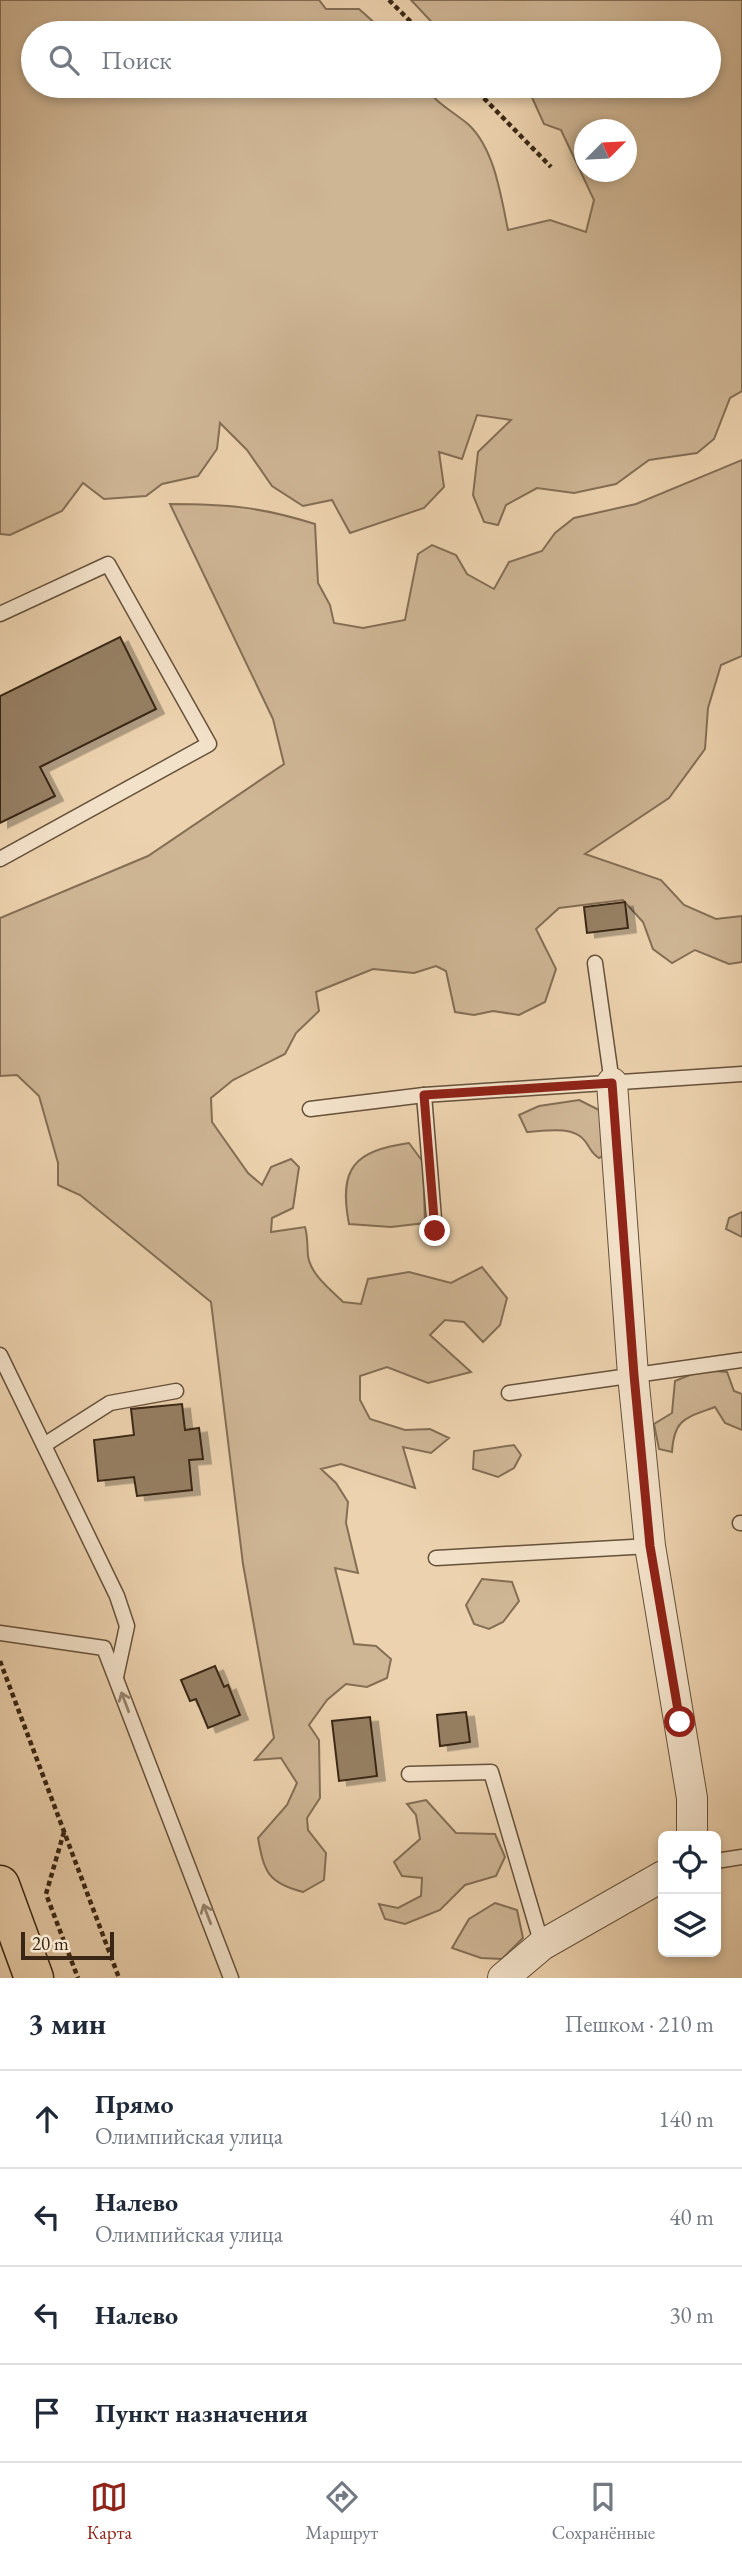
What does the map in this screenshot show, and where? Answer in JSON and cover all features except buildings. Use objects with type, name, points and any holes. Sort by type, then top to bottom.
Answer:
[{"type":"main road","points":[[0,1885],[34,1978]]},
{"type":"street","points":[[612,1083],[650,1546],[692,1798],[692,1831]]},
{"type":"street","points":[[503,1978],[542,1945],[658,1878]]},
{"type":"lane","points":[[0,614],[108,564],[209,744],[0,859]]},
{"type":"lane","points":[[595,963],[612,1083]]},
{"type":"lane","points":[[310,1109],[424,1095],[742,1074]]},
{"type":"lane","points":[[424,1095],[435,1231]]},
{"type":"lane","points":[[0,1355],[117,1596],[127,1626],[116,1678]]},
{"type":"lane","points":[[509,1393],[742,1360]]},
{"type":"lane","points":[[44,1445],[110,1403],[176,1391]]},
{"type":"lane","points":[[436,1558],[650,1546]]},
{"type":"lane","points":[[0,1633],[104,1648],[231,1978]]},
{"type":"lane","points":[[409,1774],[491,1772],[518,1855],[542,1945]]},
{"type":"lane","points":[[721,1860],[742,1857]]},
{"type":"path","points":[[389,0],[410,21]]},
{"type":"path","points":[[484,98],[551,167]]},
{"type":"path","points":[[0,1661],[119,1978]]},
{"type":"path","points":[[64,1831],[46,1894],[78,1978]]},
{"type":"shaded area","points":[[0,0],[319,0],[326,9],[359,9],[372,21],[21,21],[21,98],[435,98],[469,125],[485,147],[496,174],[508,230],[550,220],[586,232],[594,200],[586,182],[637,182],[637,119],[574,119],[574,158],[561,130],[544,124],[532,98],[721,98],[721,21],[431,21],[411,0],[742,0],[742,391],[730,398],[714,439],[697,453],[649,460],[616,484],[574,493],[537,488],[506,505],[498,525],[484,522],[473,495],[478,452],[511,420],[477,415],[462,459],[439,452],[444,487],[424,508],[350,533],[332,500],[303,506],[272,486],[247,450],[220,423],[217,449],[198,476],[162,484],[146,496],[104,499],[83,483],[62,511],[10,535],[0,534]]},
{"type":"shaded area","points":[[742,460],[742,656],[721,665],[708,708],[705,749],[669,798],[585,854],[661,880],[684,905],[716,919],[742,916],[742,962],[729,964],[695,950],[672,963],[653,949],[643,922],[623,900],[559,908],[536,929],[556,969],[545,1002],[519,1015],[493,1011],[474,1015],[455,1012],[446,971],[436,966],[414,973],[373,969],[316,992],[319,1011],[296,1033],[285,1054],[233,1080],[211,1098],[212,1122],[248,1173],[262,1185],[271,1167],[291,1159],[299,1167],[293,1208],[272,1218],[271,1232],[305,1227],[308,1256],[313,1269],[343,1302],[361,1304],[368,1279],[409,1272],[451,1283],[482,1267],[507,1298],[500,1325],[483,1342],[464,1322],[445,1320],[430,1335],[471,1372],[428,1383],[387,1367],[360,1376],[360,1400],[370,1419],[405,1430],[430,1429],[449,1438],[431,1453],[403,1447],[415,1488],[341,1464],[321,1469],[336,1483],[348,1502],[346,1523],[358,1573],[335,1568],[354,1644],[376,1646],[391,1659],[387,1678],[367,1687],[346,1684],[327,1700],[309,1725],[319,1740],[320,1798],[307,1818],[308,1830],[326,1853],[324,1880],[303,1892],[282,1885],[270,1874],[263,1860],[258,1838],[287,1805],[297,1783],[281,1758],[255,1760],[274,1738],[243,1564],[211,1302],[80,1195],[58,1185],[58,1163],[39,1096],[17,1075],[0,1076],[0,918],[148,856],[284,764],[273,719],[170,504],[244,508],[315,524],[318,583],[330,605],[334,623],[363,628],[405,620],[418,554],[432,545],[456,555],[467,574],[494,589],[509,562],[542,551],[555,533],[574,518],[636,504]]},
{"type":"shaded area","points":[[579,1100],[607,1114],[611,1151],[599,1158],[580,1136],[573,1133],[558,1130],[527,1132],[519,1115],[539,1106]]},
{"type":"shaded area","points":[[409,1143],[423,1162],[425,1223],[391,1227],[349,1224],[346,1188],[355,1165],[375,1151]]},
{"type":"shaded area","points":[[742,1212],[742,1237],[726,1229],[729,1218]]},
{"type":"shaded area","points":[[702,1370],[727,1372],[734,1391],[742,1394],[742,1430],[725,1423],[715,1407],[683,1421],[675,1432],[672,1452],[659,1449],[654,1424],[672,1413],[675,1381]]},
{"type":"shaded area","points":[[514,1445],[521,1455],[514,1468],[498,1477],[473,1469],[474,1451]]},
{"type":"shaded area","points":[[482,1579],[512,1582],[519,1601],[503,1622],[489,1629],[474,1624],[466,1605]]},
{"type":"shaded area","points":[[426,1800],[456,1833],[495,1834],[505,1857],[496,1876],[465,1885],[440,1910],[405,1924],[385,1919],[379,1904],[398,1908],[421,1896],[422,1878],[402,1876],[394,1862],[420,1839],[416,1815],[407,1804]]},
{"type":"shaded area","points":[[495,1903],[517,1910],[523,1938],[502,1959],[481,1958],[452,1948],[469,1919]]},
{"type":"route","points":[[435,1231],[424,1095],[612,1083],[650,1546],[680,1722]]}]
